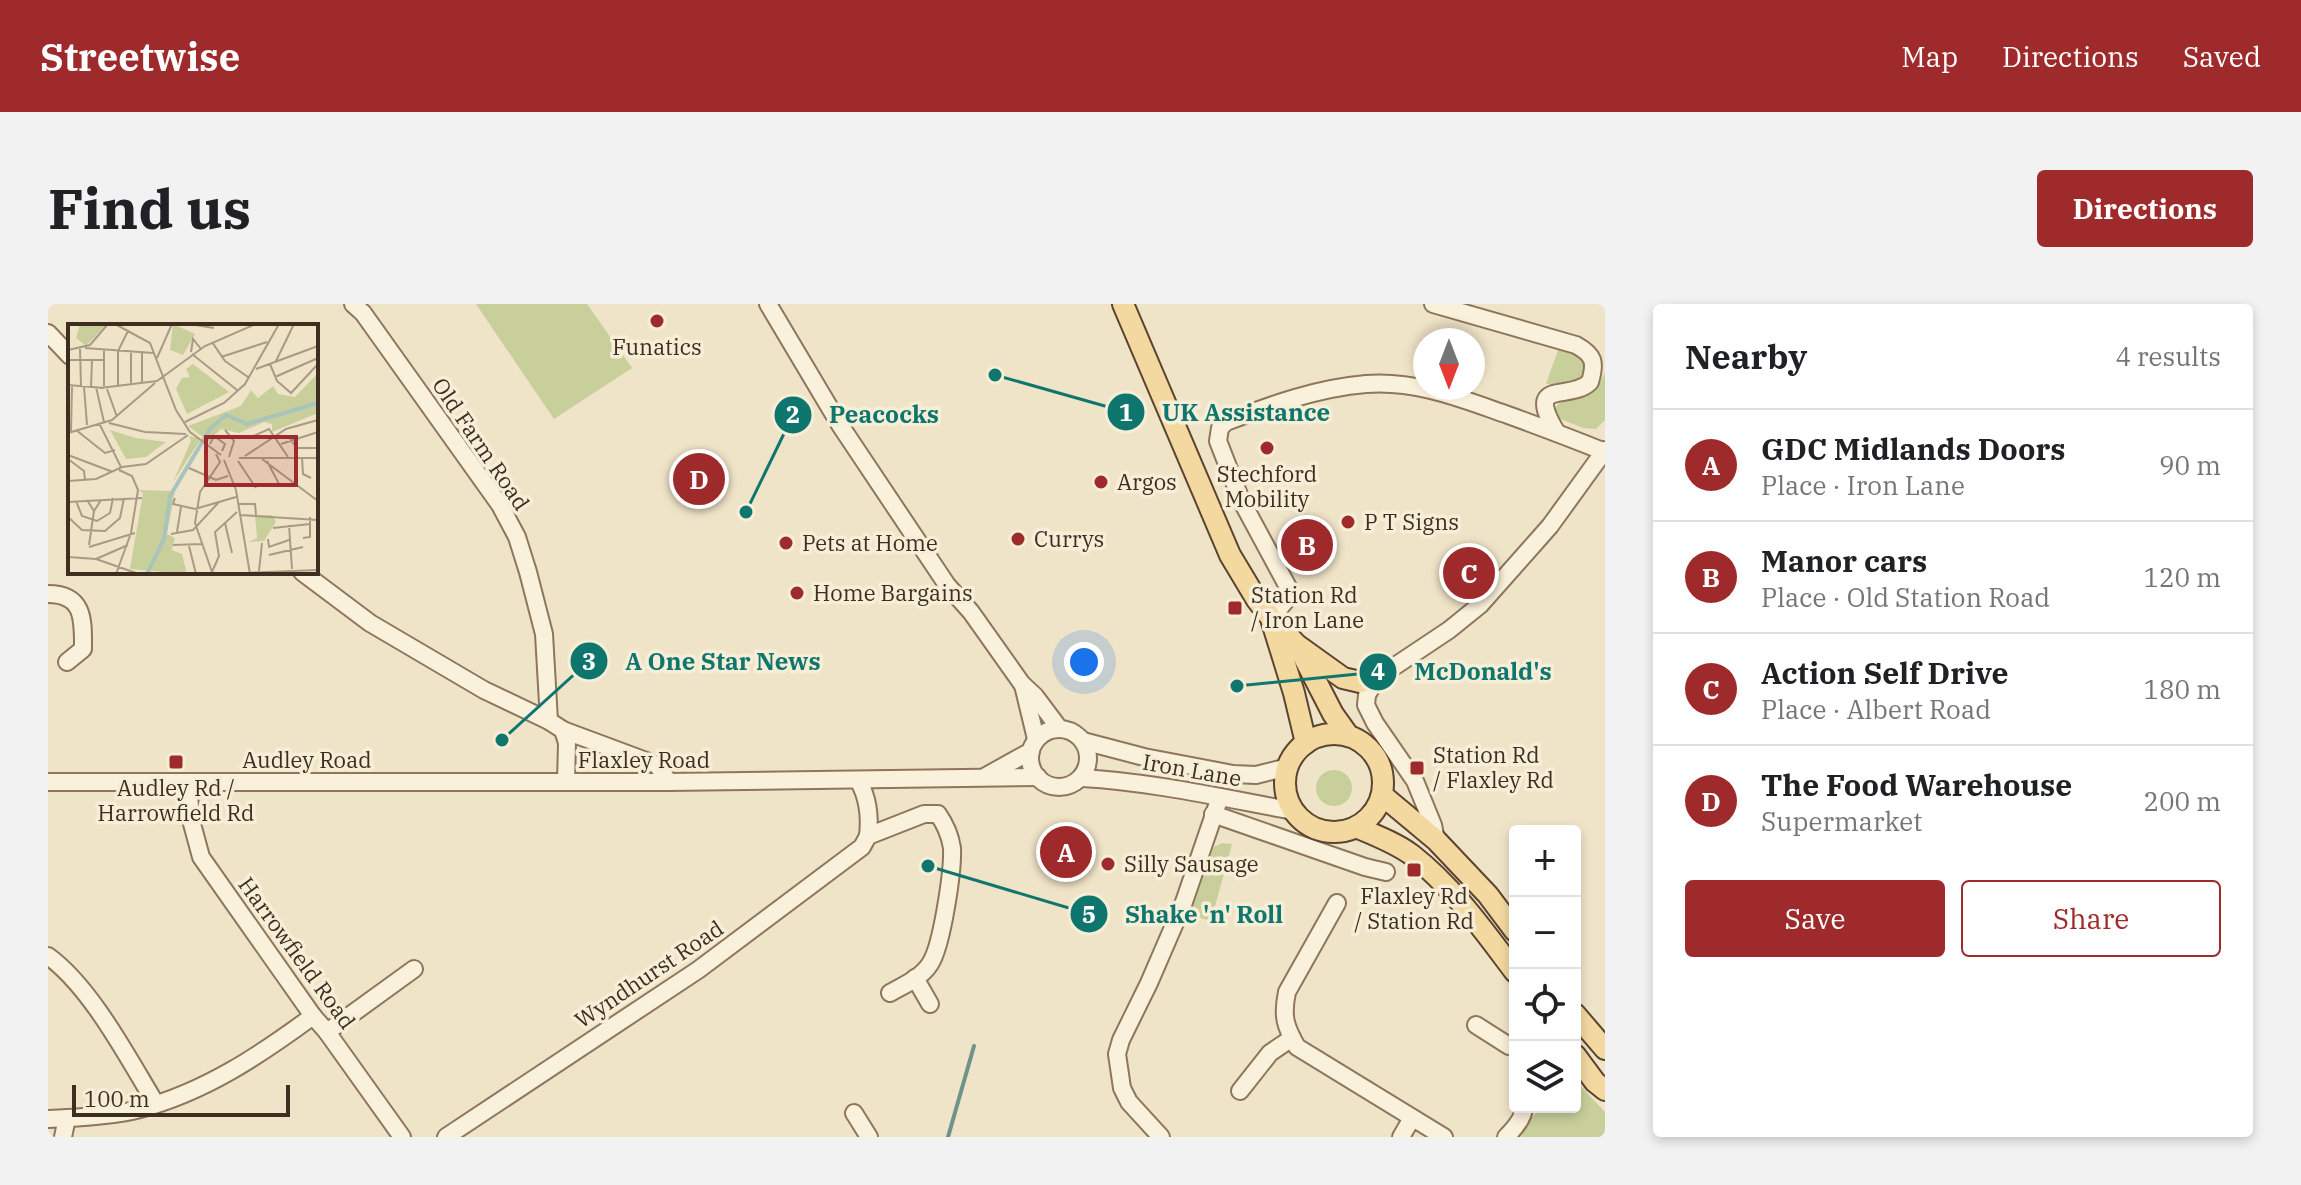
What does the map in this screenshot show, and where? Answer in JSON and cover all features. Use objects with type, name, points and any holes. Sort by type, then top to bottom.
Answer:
[{"type":"main road","points":[[1123,304],[1230,555],[1271,618],[1297,645],[1343,678],[1360,682],[1377,678]]},
{"type":"main road","points":[[1271,618],[1306,743]]},
{"type":"main road","points":[[1297,645],[1333,714],[1348,735]]},
{"type":"main road","points":[[1333,734],[1348,735],[1365,744],[1377,759],[1383,776],[1382,795],[1368,819],[1339,832],[1322,831],[1306,824],[1294,811],[1285,790],[1288,767],[1295,753],[1306,743],[1319,736],[1333,734]]},
{"type":"main road","points":[[1382,795],[1435,832],[1509,923]]},
{"type":"main road","points":[[1356,827],[1410,853],[1446,885],[1513,969]]},
{"type":"main road","points":[[1581,1021],[1605,1049]]},
{"type":"main road","points":[[1581,1063],[1605,1090]]},
{"type":"street","name":"Old Farm Road","points":[[353,304],[363,313],[444,424],[500,505],[517,537],[544,634],[556,726]]},
{"type":"street","points":[[768,304],[840,425],[947,585],[1059,728]]},
{"type":"street","points":[[1433,304],[1588,351],[1593,361],[1590,382],[1580,389],[1552,393],[1546,400],[1544,406],[1548,419],[1557,433]]},
{"type":"street","points":[[48,333],[68,354]]},
{"type":"street","points":[[1271,618],[1288,598],[1289,589],[1241,500],[1218,441],[1220,428],[1226,422],[1286,400],[1323,391],[1368,384],[1404,385],[1441,391],[1605,451],[1550,526],[1480,605],[1449,630],[1377,678],[1367,695],[1366,705],[1415,781],[1435,832]]},
{"type":"street","points":[[305,574],[382,630],[484,690],[556,726],[657,765],[669,782]]},
{"type":"street","points":[[48,594],[74,602],[83,617],[83,649],[67,662]]},
{"type":"street","points":[[1022,684],[1033,745],[1031,765],[1038,777],[1049,785],[1061,787],[1082,778],[1088,757],[1083,741],[1076,733],[1059,728],[1047,730],[1033,745]]},
{"type":"street","name":"Flaxley Road","points":[[556,726],[567,743],[566,782],[1038,777]]},
{"type":"street","name":"Iron Lane","points":[[1083,741],[1144,757],[1233,774],[1256,775],[1288,767]]},
{"type":"street","name":"Flaxley Road","points":[[984,777],[1033,745]]},
{"type":"street","name":"Iron Lane","points":[[1082,778],[1117,780],[1294,811]]},
{"type":"street","points":[[858,780],[870,818],[868,836]]},
{"type":"street","name":"Audley Road","points":[[48,782],[566,782]]},
{"type":"street","name":"Harrowfield Road","points":[[188,782],[191,820],[201,857],[402,1137]]},
{"type":"street","points":[[1160,1137],[1129,1102],[1122,1088],[1117,1054],[1184,902],[1220,797]]},
{"type":"street","name":"Wyndhurst Road","points":[[446,1137],[698,970],[862,847],[868,836],[924,814],[938,814],[946,825],[952,848],[949,876],[937,952],[928,968],[915,978]]},
{"type":"street","points":[[1213,814],[1367,860],[1386,872]]},
{"type":"street","points":[[1337,903],[1287,992],[1285,1025],[1297,1047],[1444,1137]]},
{"type":"street","points":[[48,956],[74,980],[113,1034],[156,1104]]},
{"type":"street","points":[[327,1032],[414,969]]},
{"type":"street","points":[[890,993],[915,978],[930,1004]]},
{"type":"street","points":[[48,1119],[137,1110],[208,1084],[264,1053],[313,1016]]},
{"type":"street","points":[[1476,1025],[1509,1046]]},
{"type":"street","points":[[1240,1091],[1270,1053],[1292,1038]]},
{"type":"street","points":[[854,1113],[863,1135]]},
{"type":"street","points":[[1506,1137],[1523,1113]]},
{"type":"street","points":[[63,1137],[67,1118]]},
{"type":"street","points":[[1401,1137],[1412,1118]]},
{"type":"green space","points":[[476,304],[587,304],[632,368],[554,419]]},
{"type":"green space","points":[[1558,350],[1575,351],[1588,362],[1583,378],[1575,383],[1546,384]]},
{"type":"green space","points":[[1605,373],[1605,420],[1596,429],[1583,428],[1558,418],[1555,408],[1561,402],[1593,390]]},
{"type":"green space","points":[[1334,770],[1347,775],[1352,788],[1347,801],[1334,806],[1321,801],[1316,788],[1321,775]]},
{"type":"green space","points":[[1222,843],[1232,844],[1211,921],[1190,915],[1214,847]]},
{"type":"green space","points":[[1581,1086],[1605,1112],[1605,1137],[1521,1137],[1536,1113],[1581,1113]]},
{"type":"waterway","points":[[948,1137],[974,1046]]},
{"type":"place","name":"Funatics","points":[[657,321]]},
{"type":"place","name":"UK Assistance","points":[[995,375]]},
{"type":"place","name":"Stechford Mobility","points":[[1267,448]]},
{"type":"place","name":"The Food Warehouse","points":[[699,479]]},
{"type":"place","name":"Argos","points":[[1101,482]]},
{"type":"place","name":"Peacocks","points":[[746,512]]},
{"type":"place","name":"P T Signs","points":[[1348,522]]},
{"type":"place","name":"Currys","points":[[1018,539]]},
{"type":"place","name":"Pets at Home","points":[[786,543]]},
{"type":"place","name":"Manor cars","points":[[1307,545]]},
{"type":"place","name":"Action Self Drive","points":[[1469,573]]},
{"type":"place","name":"Home Bargains","points":[[797,593]]},
{"type":"place","name":"Station Rd / Iron Lane","points":[[1235,608]]},
{"type":"place","name":"McDonald's","points":[[1237,686]]},
{"type":"place","name":"A One Star News","points":[[502,740]]},
{"type":"place","name":"Audley Rd / Harrowfield Rd","points":[[176,762]]},
{"type":"place","name":"Station Rd / Flaxley Rd","points":[[1417,768]]},
{"type":"place","name":"GDC Midlands Doors","points":[[1066,852]]},
{"type":"place","name":"Silly Sausage","points":[[1108,864]]},
{"type":"place","name":"Shake 'n' Roll","points":[[928,866]]},
{"type":"place","name":"Flaxley Rd / Station Rd","points":[[1414,870]]}]
